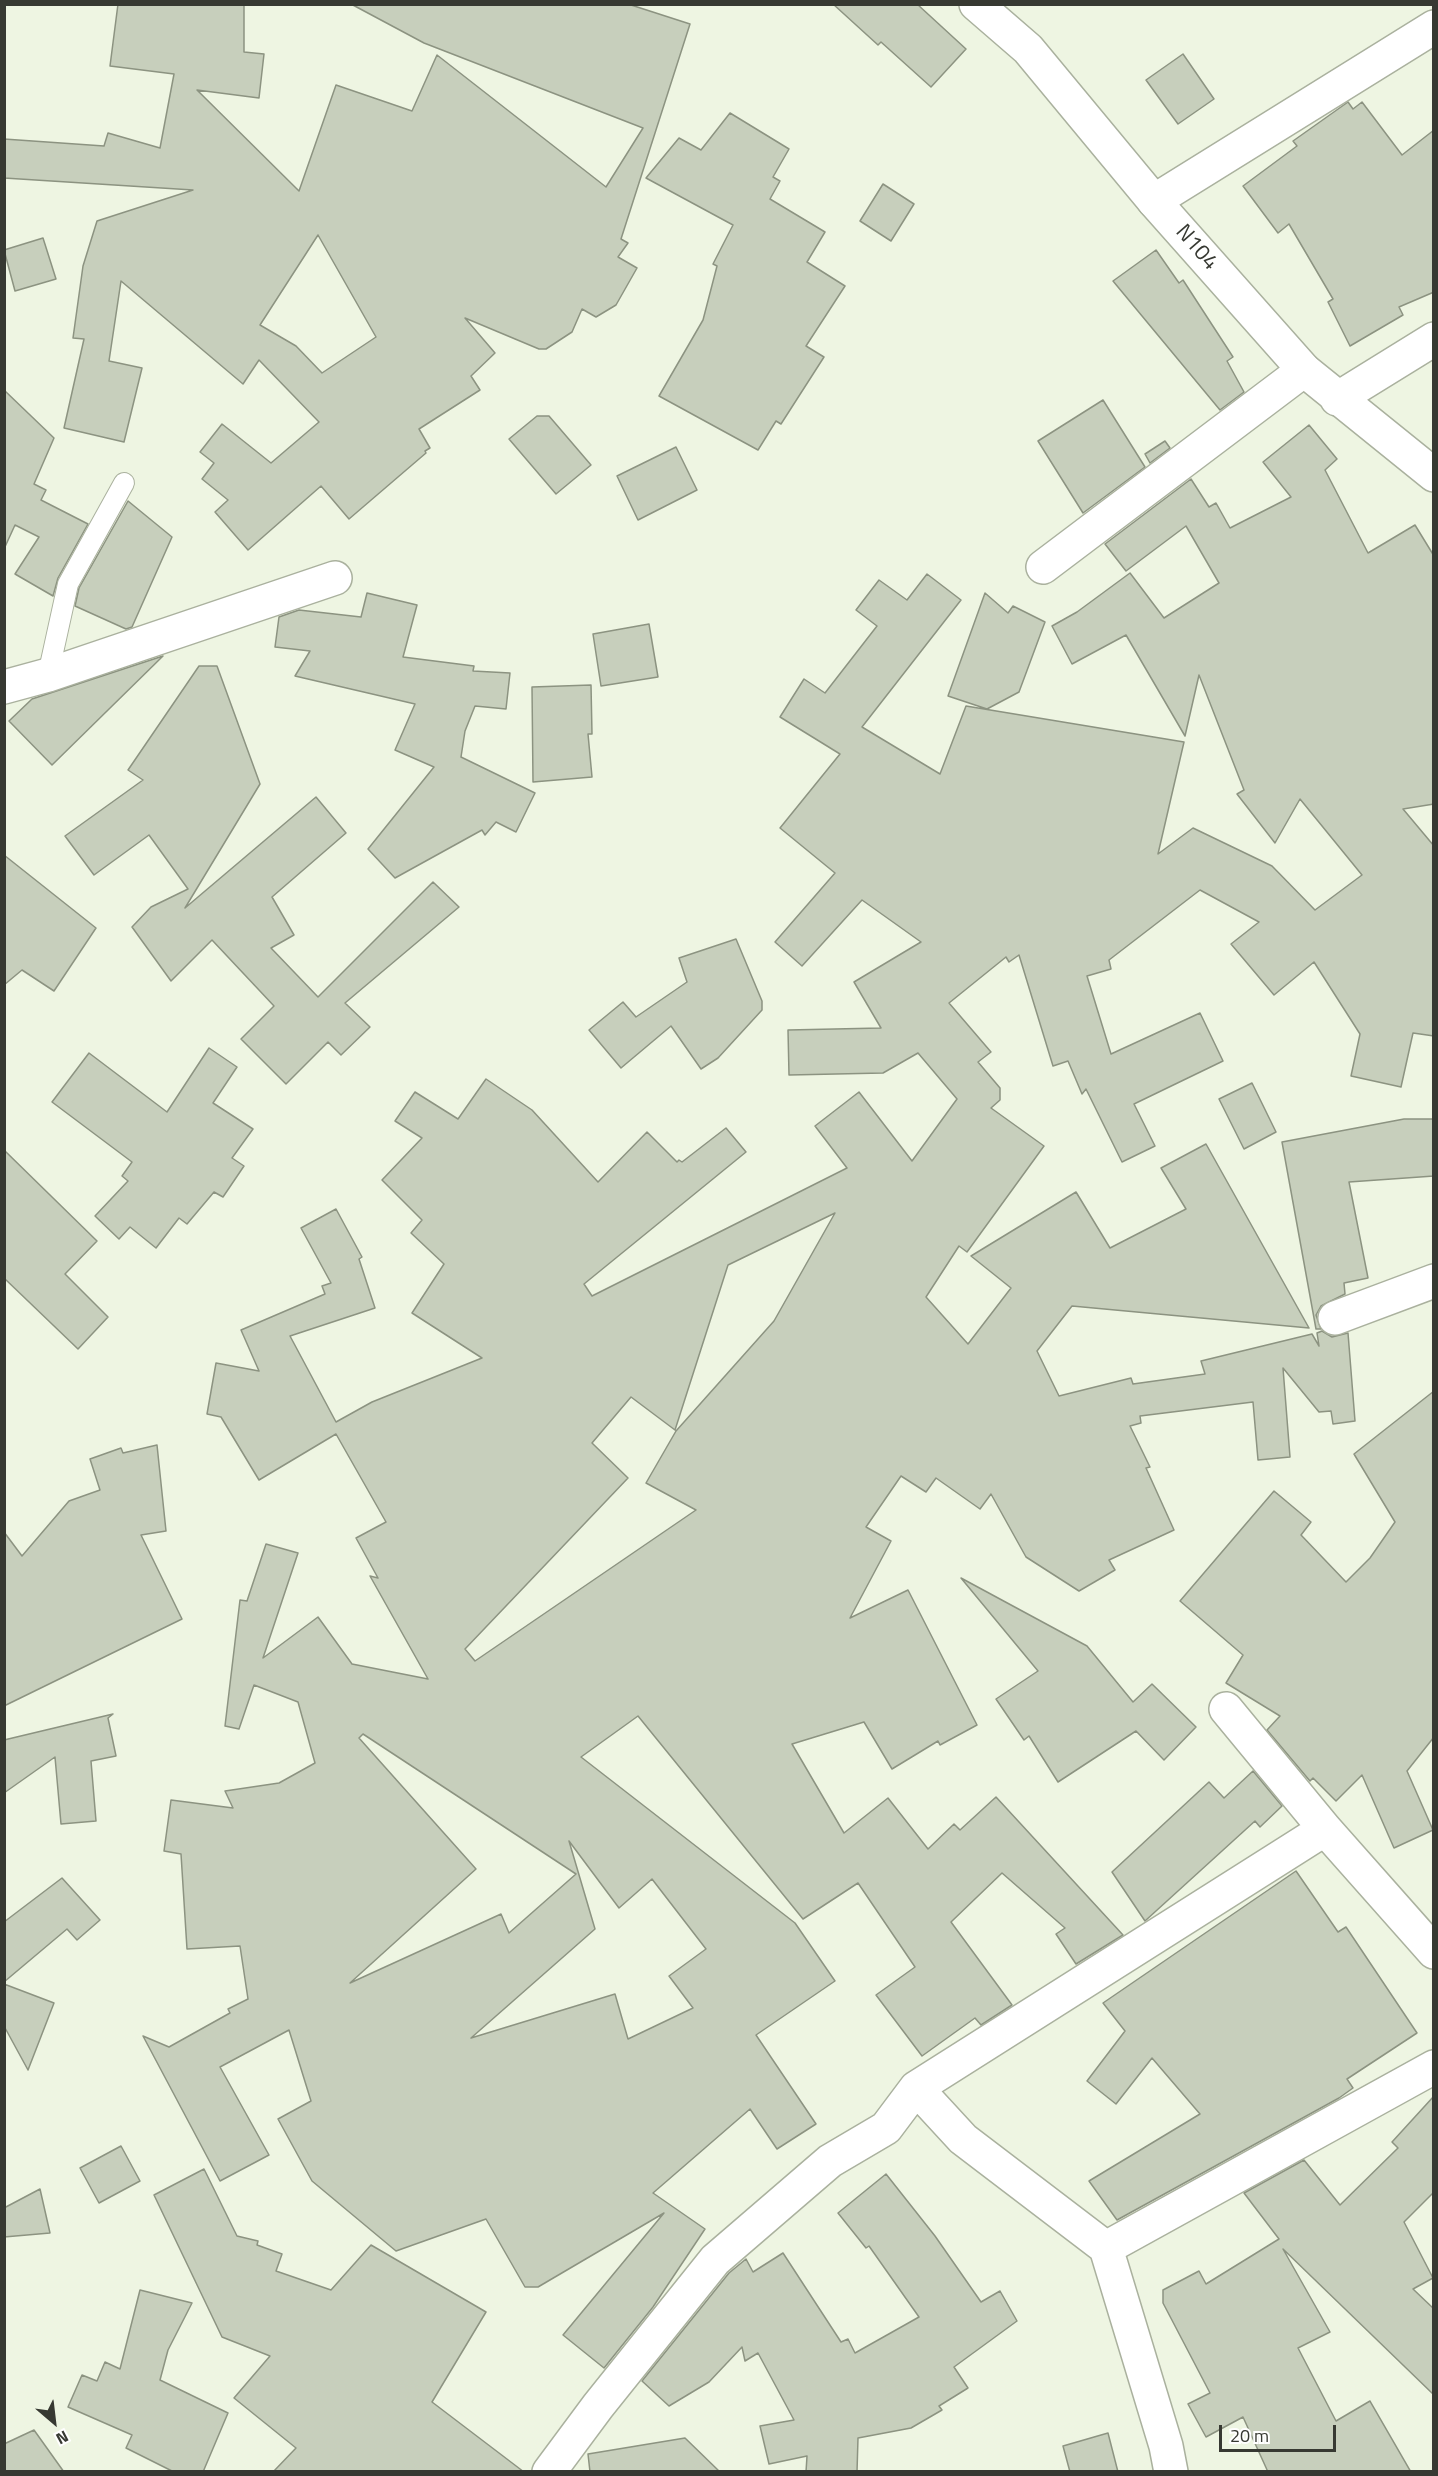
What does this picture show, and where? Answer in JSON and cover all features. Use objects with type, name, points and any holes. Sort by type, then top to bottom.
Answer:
[{"type":"street","name":"N104","points":[[976,4],[1028,49],[1154,201],[1304,370],[1337,399],[1434,475]]},
{"type":"street","points":[[1154,201],[1434,27]]},
{"type":"street","points":[[1337,399],[1434,339]]},
{"type":"street","points":[[1043,567],[1304,370]]},
{"type":"street","points":[[4,687],[48,675],[335,578]]},
{"type":"street","points":[[1335,1318],[1434,1281]]},
{"type":"street","points":[[1226,1709],[1324,1829],[1434,1952]]},
{"type":"street","points":[[549,2472],[598,2406],[715,2260],[830,2161],[886,2128],[916,2088],[1324,1829]]},
{"type":"street","points":[[1106,2248],[1434,2067]]},
{"type":"street","points":[[916,2088],[963,2139],[1106,2248],[1166,2446],[1171,2472]]},
{"type":"lane","points":[[48,675],[68,584],[124,483]]},
{"type":"building","points":[[118,4],[244,4],[244,52],[264,54],[259,98],[197,90],[299,191],[336,85],[412,111],[437,55],[606,187],[643,128],[424,43],[351,4],[628,4],[690,24],[621,239],[628,243],[618,257],[637,268],[616,305],[596,317],[582,309],[572,332],[546,349],[539,349],[465,318],[495,353],[471,376],[480,390],[419,429],[430,448],[425,451],[426,453],[349,519],[321,486],[248,550],[215,512],[228,500],[202,479],[214,463],[200,452],[222,424],[271,463],[319,422],[259,360],[243,384],[121,281],[109,361],[142,368],[124,442],[64,428],[84,339],[73,338],[83,266],[97,221],[193,190],[4,178],[4,139],[104,146],[108,133],[160,148],[174,74],[110,66]],"holes":[[[318,235],[376,337],[322,373],[296,346],[260,325]]]},
{"type":"building","points":[[833,4],[917,4],[966,49],[931,87],[881,42],[878,45]]},
{"type":"building","points":[[1183,54],[1214,99],[1178,124],[1146,80]]},
{"type":"building","points":[[1348,102],[1353,109],[1362,102],[1402,155],[1434,130],[1434,292],[1399,307],[1403,315],[1350,346],[1328,302],[1333,299],[1289,224],[1278,233],[1243,186],[1297,146],[1293,141]]},
{"type":"building","points":[[730,113],[789,149],[773,177],[780,181],[770,199],[825,232],[807,262],[845,286],[806,346],[824,357],[781,424],[776,421],[758,450],[659,396],[703,320],[717,266],[713,264],[733,225],[646,178],[679,138],[701,150]]},
{"type":"building","points":[[883,184],[914,204],[891,241],[860,221]]},
{"type":"building","points":[[43,238],[56,279],[15,291],[4,250]]},
{"type":"building","points":[[1156,250],[1179,283],[1183,280],[1233,357],[1227,361],[1244,392],[1220,410],[1113,281]]},
{"type":"building","points":[[4,390],[54,438],[34,484],[46,490],[41,500],[88,524],[58,578],[53,596],[15,574],[39,537],[15,525],[4,549]]},
{"type":"building","points":[[1103,400],[1145,467],[1083,513],[1038,441]]},
{"type":"building","points":[[537,416],[549,416],[591,465],[556,494],[509,439]]},
{"type":"building","points":[[1309,425],[1337,459],[1325,470],[1368,553],[1415,525],[1434,556],[1434,804],[1403,809],[1434,846],[1434,1036],[1413,1033],[1401,1087],[1351,1076],[1360,1034],[1314,962],[1274,995],[1231,944],[1259,922],[1200,890],[1109,960],[1111,969],[1087,976],[1111,1054],[1200,1013],[1223,1061],[1134,1104],[1155,1146],[1122,1162],[1086,1089],[1082,1094],[1068,1061],[1053,1066],[1019,955],[1009,962],[1006,957],[949,1003],[991,1052],[978,1062],[1000,1088],[1000,1100],[991,1108],[1044,1146],[967,1252],[959,1246],[926,1297],[968,1344],[1011,1288],[971,1256],[1076,1192],[1110,1248],[1186,1209],[1161,1168],[1206,1144],[1309,1328],[1072,1306],[1037,1351],[1059,1396],[1131,1378],[1133,1384],[1205,1374],[1201,1361],[1312,1334],[1319,1346],[1317,1333],[1322,1331],[1332,1337],[1348,1333],[1355,1421],[1333,1424],[1331,1411],[1319,1412],[1283,1368],[1290,1457],[1258,1460],[1253,1402],[1140,1416],[1141,1423],[1130,1426],[1150,1467],[1146,1468],[1174,1530],[1109,1560],[1115,1570],[1079,1591],[1026,1557],[991,1494],[980,1509],[936,1478],[926,1492],[901,1476],[866,1527],[891,1541],[850,1618],[908,1590],[977,1725],[940,1745],[938,1741],[892,1769],[864,1722],[792,1744],[844,1833],[888,1798],[928,1849],[954,1824],[960,1830],[996,1797],[1123,1935],[1076,1964],[1056,1934],[1065,1928],[1002,1873],[951,1922],[1012,2005],[981,2025],[975,2018],[922,2056],[876,1995],[915,1967],[858,1883],[803,1919],[638,1716],[581,1757],[795,1923],[835,1981],[756,2035],[816,2124],[777,2149],[750,2109],[653,2193],[705,2229],[653,2307],[604,2368],[563,2335],[664,2213],[538,2287],[525,2287],[486,2219],[396,2251],[312,2181],[278,2119],[311,2101],[289,2030],[220,2067],[269,2155],[220,2181],[143,2036],[169,2047],[230,2013],[228,2009],[248,1999],[240,1946],[187,1949],[181,1854],[164,1851],[171,1800],[233,1808],[225,1791],[279,1783],[315,1763],[298,1702],[254,1685],[239,1729],[225,1726],[240,1600],[247,1601],[266,1544],[298,1553],[263,1658],[318,1617],[352,1664],[428,1679],[370,1576],[378,1578],[356,1538],[386,1522],[336,1434],[259,1480],[221,1417],[207,1414],[216,1363],[259,1371],[241,1330],[325,1294],[322,1286],[331,1283],[301,1228],[336,1209],[362,1257],[359,1259],[375,1308],[290,1336],[336,1422],[372,1402],[482,1358],[412,1313],[444,1264],[411,1233],[422,1220],[382,1180],[422,1138],[395,1121],[415,1092],[458,1119],[486,1079],[532,1110],[598,1182],[647,1132],[677,1162],[679,1160],[682,1162],[726,1128],[746,1152],[584,1284],[592,1296],[847,1168],[815,1126],[859,1092],[912,1161],[957,1099],[918,1053],[883,1073],[789,1075],[788,1030],[881,1028],[854,982],[921,942],[862,900],[802,966],[775,942],[835,873],[780,828],[840,754],[780,717],[804,679],[825,693],[877,626],[856,610],[879,580],[907,600],[927,574],[961,600],[862,727],[940,774],[966,706],[1184,742],[1158,854],[1193,828],[1272,866],[1315,910],[1362,875],[1300,799],[1275,843],[1237,794],[1244,790],[1199,675],[1185,736],[1126,635],[1072,664],[1052,626],[1077,612],[1130,573],[1164,618],[1219,583],[1186,526],[1126,571],[1105,544],[1191,479],[1209,507],[1216,503],[1230,528],[1291,497],[1263,462]],"holes":[[[835,1213],[774,1321],[676,1431],[646,1483],[696,1510],[475,1661],[465,1649],[628,1478],[592,1443],[631,1397],[675,1430],[728,1265]],[[363,1734],[576,1874],[509,1933],[501,1914],[350,1983],[476,1869],[359,1738]],[[569,1841],[619,1908],[652,1879],[706,1949],[669,1976],[693,2008],[628,2039],[615,1994],[471,2038],[595,1929]]]},
{"type":"building","points":[[1165,441],[1170,448],[1150,463],[1145,454]]},
{"type":"building","points":[[676,447],[697,490],[638,520],[617,476]]},
{"type":"building","points":[[128,501],[172,537],[132,627],[126,629],[75,606],[79,588]]},
{"type":"building","points":[[367,593],[417,605],[403,657],[474,666],[473,671],[510,673],[506,709],[475,706],[465,731],[461,757],[535,793],[516,832],[496,822],[485,835],[482,830],[395,878],[368,849],[434,767],[395,750],[415,704],[295,676],[310,651],[275,647],[279,617],[299,610],[361,617]]},
{"type":"building","points":[[985,593],[1008,613],[1013,606],[1045,622],[1019,692],[987,709],[948,696]]},
{"type":"building","points":[[649,624],[658,677],[601,686],[593,634]]},
{"type":"building","points":[[163,656],[52,765],[9,721],[32,699]]},
{"type":"building","points":[[199,666],[217,666],[260,784],[185,908],[316,797],[346,833],[272,897],[294,935],[271,948],[318,997],[433,882],[459,907],[345,1003],[370,1027],[341,1055],[328,1042],[286,1084],[241,1039],[274,1006],[212,940],[171,981],[132,927],[151,907],[188,889],[149,835],[94,875],[65,836],[143,780],[128,770]]},
{"type":"building","points":[[591,685],[592,734],[588,734],[592,777],[533,782],[532,687]]},
{"type":"building","points":[[4,855],[96,928],[54,991],[22,970],[4,985]]},
{"type":"building","points":[[736,939],[762,1001],[762,1010],[718,1058],[701,1069],[671,1026],[621,1068],[589,1030],[623,1002],[636,1017],[687,982],[679,958]]},
{"type":"building","points":[[209,1048],[237,1067],[213,1103],[253,1129],[232,1158],[244,1166],[223,1197],[214,1192],[187,1224],[179,1218],[156,1248],[130,1227],[119,1239],[95,1216],[128,1181],[122,1176],[132,1162],[52,1102],[89,1053],[167,1112]]},
{"type":"building","points":[[1252,1083],[1276,1132],[1244,1149],[1219,1099]]},
{"type":"building","points":[[1404,1119],[1434,1119],[1434,1176],[1349,1182],[1368,1278],[1344,1283],[1345,1294],[1321,1306],[1316,1315],[1321,1329],[1316,1329],[1282,1142]]},
{"type":"building","points":[[4,1150],[97,1241],[65,1274],[108,1317],[78,1349],[4,1278]]},
{"type":"building","points":[[1434,1391],[1434,1737],[1407,1771],[1433,1830],[1394,1848],[1362,1775],[1336,1801],[1313,1778],[1310,1781],[1267,1730],[1280,1716],[1226,1683],[1243,1655],[1180,1601],[1274,1491],[1311,1522],[1301,1535],[1346,1582],[1370,1558],[1395,1522],[1354,1454]]},
{"type":"building","points":[[157,1445],[166,1531],[141,1535],[182,1619],[4,1706],[4,1532],[22,1556],[69,1501],[100,1490],[90,1459],[121,1448],[123,1453]]},
{"type":"building","points":[[961,1578],[1087,1646],[1133,1702],[1152,1684],[1196,1727],[1164,1760],[1136,1731],[1058,1782],[1029,1736],[1024,1740],[996,1699],[1038,1671]]},
{"type":"building","points":[[113,1714],[108,1718],[116,1756],[91,1761],[96,1821],[61,1824],[55,1757],[4,1793],[4,1740]]},
{"type":"building","points":[[1253,1771],[1282,1806],[1260,1827],[1255,1821],[1145,1921],[1112,1872],[1209,1782],[1224,1798]]},
{"type":"building","points":[[1296,1871],[1338,1932],[1346,1927],[1417,2033],[1347,2079],[1353,2088],[1339,2098],[1117,2220],[1089,2181],[1200,2114],[1152,2058],[1116,2104],[1087,2081],[1125,2031],[1103,2003]]},
{"type":"building","points":[[62,1878],[100,1920],[77,1940],[67,1929],[4,1982],[4,1922]]},
{"type":"building","points":[[4,1984],[54,2003],[28,2070],[4,2026]]},
{"type":"building","points":[[1434,2096],[1434,2192],[1404,2222],[1433,2278],[1413,2289],[1434,2309],[1434,2395],[1283,2249],[1330,2332],[1298,2348],[1336,2421],[1370,2401],[1411,2472],[1268,2472],[1243,2417],[1206,2437],[1188,2404],[1210,2393],[1163,2303],[1163,2290],[1199,2271],[1206,2284],[1279,2239],[1244,2193],[1304,2160],[1340,2205],[1398,2148],[1392,2142]]},
{"type":"building","points":[[121,2146],[140,2181],[99,2203],[80,2168]]},
{"type":"building","points":[[204,2169],[237,2236],[258,2241],[257,2245],[282,2254],[276,2271],[331,2290],[371,2245],[486,2312],[432,2402],[524,2472],[273,2472],[296,2448],[234,2398],[270,2356],[222,2337],[154,2195]]},
{"type":"building","points":[[886,2174],[935,2236],[981,2302],[1000,2291],[1017,2321],[954,2367],[968,2388],[939,2406],[942,2410],[911,2428],[858,2438],[857,2472],[806,2472],[807,2456],[769,2464],[760,2426],[794,2420],[758,2353],[745,2361],[742,2347],[709,2382],[669,2406],[642,2381],[729,2273],[746,2259],[753,2272],[783,2253],[841,2342],[848,2339],[855,2353],[919,2317],[869,2246],[866,2248],[838,2213]]},
{"type":"building","points":[[40,2189],[50,2233],[4,2237],[4,2208]]},
{"type":"building","points":[[140,2290],[192,2303],[168,2350],[160,2380],[228,2413],[203,2472],[174,2472],[126,2448],[132,2435],[68,2407],[82,2375],[97,2381],[105,2362],[120,2369]]},
{"type":"building","points":[[34,2430],[64,2472],[4,2472],[4,2444]]},
{"type":"building","points":[[1108,2433],[1118,2472],[1070,2472],[1063,2446]]},
{"type":"building","points":[[685,2438],[720,2472],[590,2472],[588,2454]]}]
